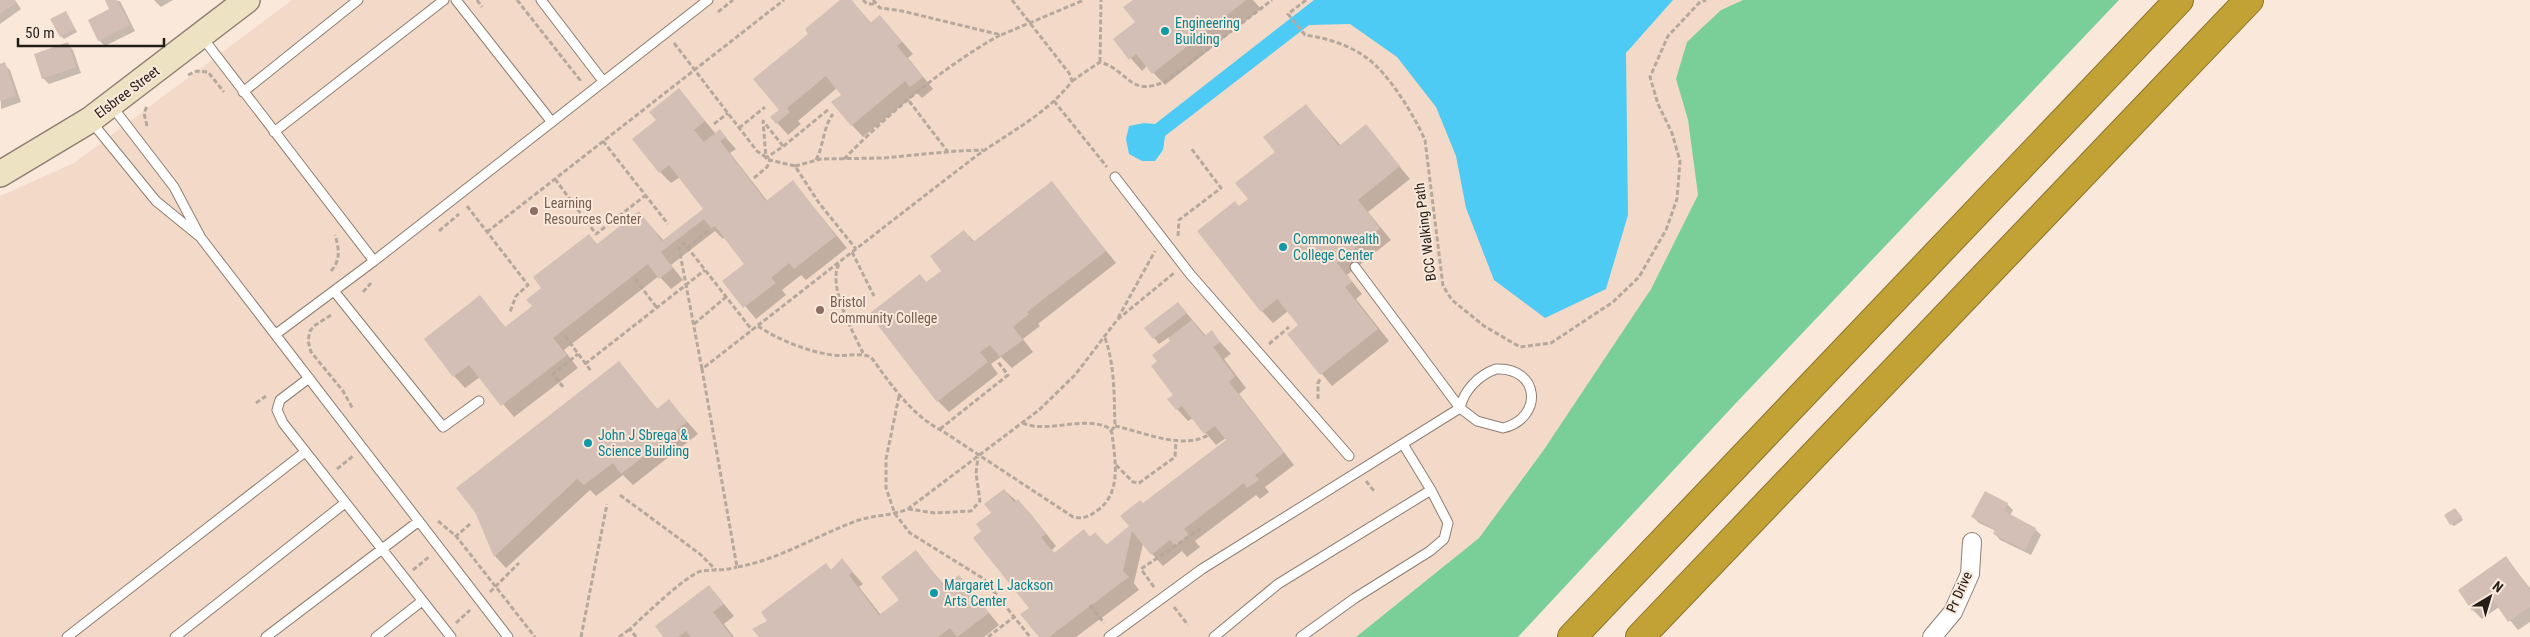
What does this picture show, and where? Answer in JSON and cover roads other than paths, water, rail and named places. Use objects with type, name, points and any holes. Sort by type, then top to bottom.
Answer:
[{"type":"highway","points":[[1572,637],[2179,0]]},
{"type":"highway","points":[[1640,637],[2250,0]]},
{"type":"street","name":"Elsbree Street","points":[[0,174],[90,120],[247,0]]},
{"type":"street","name":"Pr Drive","points":[[1932,637],[1953,612],[1970,574],[1972,542]]},
{"type":"lane","points":[[242,92],[358,0]]},
{"type":"lane","points":[[274,132],[444,0]]},
{"type":"lane","points":[[456,0],[551,122]]},
{"type":"lane","points":[[541,0],[603,81]]},
{"type":"lane","points":[[276,334],[374,261],[708,0]]},
{"type":"lane","points":[[201,36],[242,92],[374,261]]},
{"type":"lane","points":[[111,105],[174,187],[201,238],[508,637]]},
{"type":"lane","points":[[90,120],[156,201],[201,238]]},
{"type":"lane","points":[[1115,177],[1185,266],[1349,456]]},
{"type":"lane","points":[[1109,637],[1202,569],[1460,408],[1462,400],[1482,376],[1496,369],[1517,373],[1524,378],[1532,392],[1532,401],[1523,418],[1503,428],[1477,420],[1460,408],[1355,267]]},
{"type":"lane","points":[[334,291],[443,427],[479,401]]},
{"type":"lane","points":[[309,378],[280,400],[277,410],[283,423],[451,637]]},
{"type":"lane","points":[[1301,637],[1355,598],[1430,551],[1444,539],[1448,523],[1428,492],[1403,444]]},
{"type":"lane","points":[[67,637],[305,452]]},
{"type":"lane","points":[[1214,637],[1278,584],[1428,492]]},
{"type":"lane","points":[[175,637],[346,503]]},
{"type":"lane","points":[[266,637],[419,520]]},
{"type":"lane","points":[[376,637],[422,601]]},
{"type":"water","points":[[1314,0],[1673,0],[1626,53],[1628,215],[1606,289],[1545,318],[1494,280],[1466,208],[1456,156],[1436,107],[1397,57],[1350,24],[1309,25],[1165,136],[1163,150],[1155,161],[1142,161],[1129,154],[1126,139],[1129,126],[1144,123],[1155,124]]},
{"type":"place","name":"Engineering Building","points":[[1165,31]]},
{"type":"place","name":"Learning Resources Center","points":[[534,211]]},
{"type":"place","name":"Commonwealth College Center","points":[[1283,247]]},
{"type":"place","name":"Bristol Community College","points":[[820,310]]},
{"type":"place","name":"John J Sbrega & Science Building","points":[[588,443]]},
{"type":"place","name":"Margaret L Jackson Arts Center","points":[[934,593]]}]
